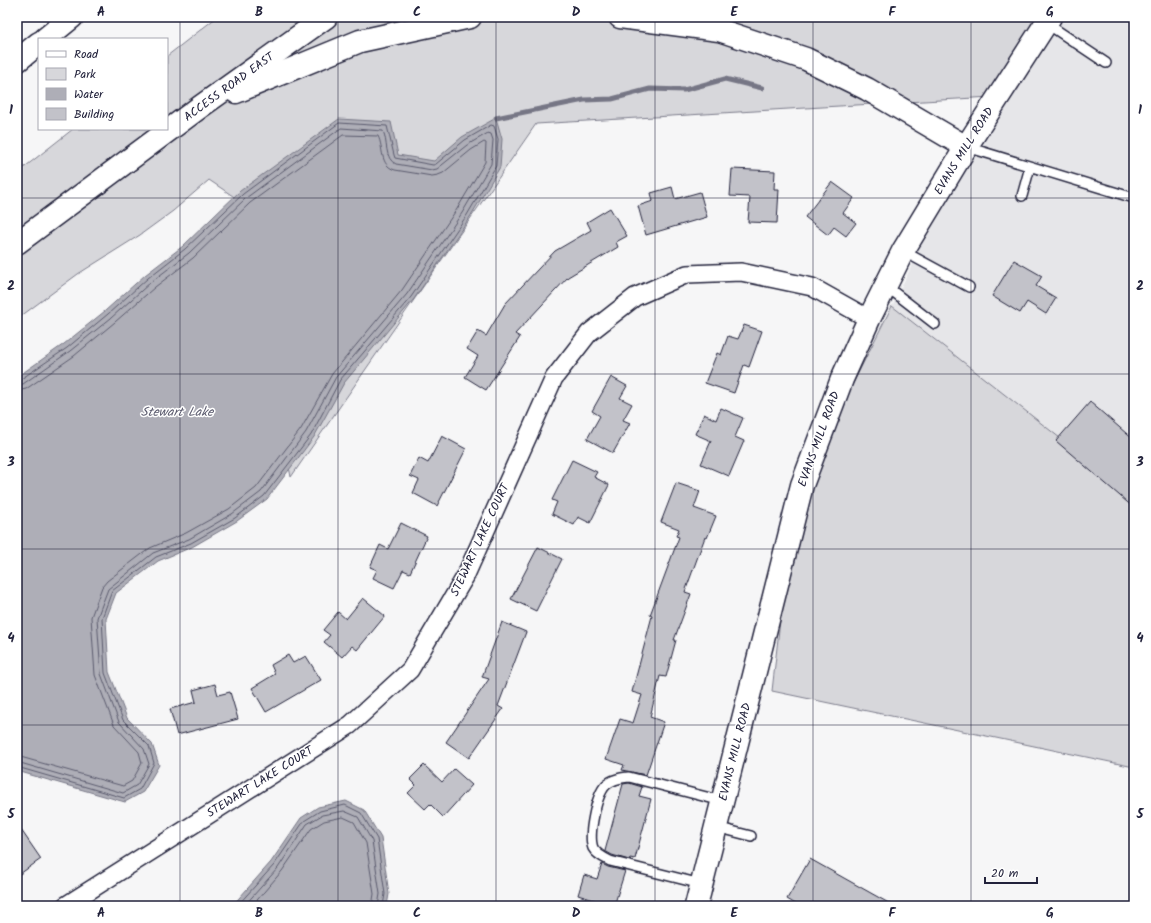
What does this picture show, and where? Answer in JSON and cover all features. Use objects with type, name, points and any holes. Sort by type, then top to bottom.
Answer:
[{"type":"main road","points":[[45,38],[72,17]]},
{"type":"main road","name":"ACCESS ROAD EAST","points":[[17,243],[200,107],[326,17]]},
{"type":"main road","points":[[200,107],[360,41],[470,17]]},
{"type":"main road","points":[[620,17],[719,30],[806,59],[867,90],[966,147]]},
{"type":"main road","name":"EVANS MILL ROAD","points":[[696,906],[802,485],[842,379],[869,319],[903,251],[966,147],[1048,20]]},
{"type":"main road","points":[[17,61],[38,45]]},
{"type":"street","name":"STEWART LAKE COURT","points":[[65,906],[350,725],[410,670],[465,577],[554,378],[588,334],[635,297],[687,274],[741,272],[812,288],[869,319]]},
{"type":"lane","points":[[1048,20],[1106,63]]},
{"type":"lane","points":[[966,147],[1134,198]]},
{"type":"lane","points":[[1022,196],[1030,167]]},
{"type":"lane","points":[[903,251],[969,287]]},
{"type":"lane","points":[[886,286],[935,324]]},
{"type":"lane","points":[[701,884],[610,861],[602,857],[594,849],[591,839],[596,802],[607,784],[616,779],[629,777],[722,801]]},
{"type":"lane","points":[[716,827],[751,836]]},
{"type":"shaded area","points":[[1047,17],[1134,17],[1134,461],[1107,475],[892,307],[991,97]]},
{"type":"green space","points":[[217,17],[1047,17],[991,97],[536,124],[291,477],[264,342],[282,229],[209,180],[173,211],[140,235],[78,274],[17,319],[17,173],[72,130],[168,130],[168,55]]},
{"type":"green space","points":[[892,306],[1107,475],[1134,461],[1134,767],[772,691],[788,551],[833,423]]},
{"type":"water","name":"Stewart Lake","points":[[496,118],[502,139],[500,167],[470,217],[414,299],[344,383],[314,437],[267,499],[237,521],[192,547],[158,561],[116,593],[106,619],[109,672],[127,718],[152,744],[159,765],[143,792],[125,802],[17,771],[17,377],[64,344],[105,311],[145,275],[183,246],[240,191],[339,119],[391,122],[398,155],[434,161],[462,137]]},
{"type":"water","points":[[346,801],[364,810],[381,838],[389,894],[387,906],[232,906],[271,862],[301,818],[318,807]]},
{"type":"building","points":[[732,169],[775,171],[774,189],[779,189],[777,223],[748,222],[750,197],[730,196]]},
{"type":"building","points":[[832,182],[854,198],[843,213],[856,223],[846,236],[834,227],[828,235],[805,217]]},
{"type":"building","points":[[672,187],[675,199],[700,192],[707,217],[646,235],[638,206],[653,201],[651,193]]},
{"type":"building","points":[[610,208],[627,236],[616,242],[618,247],[568,277],[515,334],[520,337],[486,390],[465,377],[478,356],[467,349],[478,331],[486,336],[505,304],[555,251],[591,230],[587,222]]},
{"type":"building","points":[[1014,260],[1042,276],[1036,286],[1056,298],[1046,314],[1027,302],[1020,313],[992,296]]},
{"type":"building","points":[[744,325],[762,331],[749,367],[744,365],[734,393],[705,383],[717,353],[721,355],[728,336],[738,339]]},
{"type":"building","points":[[611,377],[627,386],[620,398],[632,404],[623,420],[630,423],[613,453],[587,439],[600,416],[592,411]]},
{"type":"building","points":[[1090,402],[1134,440],[1134,508],[1056,441]]},
{"type":"building","points":[[721,408],[743,418],[735,437],[744,441],[729,476],[701,464],[711,441],[695,434],[704,414],[716,420]]},
{"type":"building","points":[[442,436],[466,449],[437,506],[413,493],[419,480],[410,476],[419,458],[428,463]]},
{"type":"building","points":[[572,460],[597,472],[594,477],[609,485],[590,523],[578,517],[574,525],[552,514],[557,502],[552,500]]},
{"type":"building","points":[[676,483],[700,491],[694,508],[716,516],[707,538],[705,537],[685,592],[691,594],[674,640],[676,640],[666,677],[660,676],[650,717],[664,722],[646,775],[622,770],[624,765],[606,759],[620,719],[633,723],[642,695],[632,692],[652,616],[650,615],[679,537],[676,536],[679,529],[661,522]]},
{"type":"building","points":[[401,523],[427,536],[410,573],[403,570],[394,588],[373,578],[377,570],[370,567],[380,545],[388,549]]},
{"type":"building","points":[[538,547],[562,559],[536,611],[511,599]]},
{"type":"building","points":[[363,598],[385,616],[357,650],[352,646],[342,657],[324,642],[330,635],[323,630],[338,612],[346,619]]},
{"type":"building","points":[[502,622],[526,632],[498,706],[503,709],[469,758],[446,742],[489,679],[482,677]]},
{"type":"building","points":[[288,655],[293,663],[306,656],[321,680],[266,712],[252,688],[275,674],[271,665]]},
{"type":"building","points":[[215,684],[218,695],[230,692],[238,719],[177,735],[170,709],[196,702],[193,690]]},
{"type":"building","points":[[424,765],[442,782],[454,769],[472,785],[443,817],[430,804],[425,809],[408,793],[416,785],[410,779]]},
{"type":"building","points":[[629,783],[642,787],[639,796],[651,799],[635,859],[630,858],[629,860],[612,855],[605,851],[623,784]]},
{"type":"building","points":[[17,824],[41,859],[17,876]]},
{"type":"building","points":[[810,859],[894,906],[799,906],[787,899]]},
{"type":"building","points":[[602,864],[625,871],[614,906],[593,906],[594,900],[578,895],[584,875],[597,879]]},
{"type":"waterway","points":[[496,118],[584,100],[612,99],[650,89],[684,90],[725,79],[762,88]]}]
